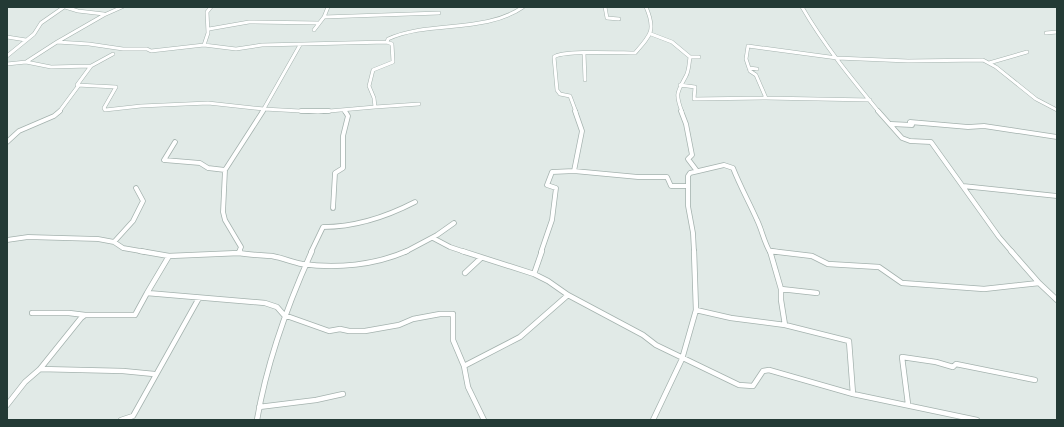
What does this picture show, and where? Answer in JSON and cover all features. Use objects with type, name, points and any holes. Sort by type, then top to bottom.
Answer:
[{"type":"street","points":[[7,56],[34,34],[41,23],[64,7],[104,15]]},
{"type":"street","points":[[26,62],[104,15],[122,7]]},
{"type":"street","points":[[204,45],[207,41],[209,29],[207,12],[211,7]]},
{"type":"street","points":[[314,30],[324,17],[328,7]]},
{"type":"street","points":[[387,42],[388,39],[398,35],[488,21],[509,14],[523,7]]},
{"type":"street","points":[[605,7],[607,18],[619,19]]},
{"type":"street","points":[[574,171],[582,131],[570,96],[560,94],[557,90],[554,57],[556,55],[569,53],[635,53],[651,34],[653,21],[646,7]]},
{"type":"street","points":[[802,7],[818,35],[834,57],[882,116],[891,124],[902,138],[910,141],[931,142],[999,237],[1039,283],[1057,300]]},
{"type":"street","points":[[324,17],[439,13]]},
{"type":"street","points":[[209,29],[250,21],[318,23]]},
{"type":"street","points":[[1046,33],[1057,32]]},
{"type":"street","points":[[651,34],[670,39],[690,57],[700,58]]},
{"type":"street","points":[[7,38],[26,40]]},
{"type":"street","points":[[57,42],[89,44],[123,49],[147,49],[151,51],[204,45],[236,49],[262,45],[300,46],[331,43],[387,42],[392,44],[393,62],[390,65],[373,70],[369,86],[374,98],[375,107]]},
{"type":"street","points":[[239,254],[241,247],[225,220],[223,212],[225,170],[264,109],[300,46]]},
{"type":"street","points":[[766,98],[756,76],[750,71],[746,59],[748,46],[768,47],[834,57],[904,61],[983,60],[996,67],[1036,99],[1057,110]]},
{"type":"street","points":[[988,63],[1027,52]]},
{"type":"street","points":[[584,53],[585,80]]},
{"type":"street","points":[[7,142],[19,131],[60,112],[79,85],[77,84],[91,66],[113,54]]},
{"type":"street","points":[[690,57],[686,75],[680,85],[677,99],[686,124],[692,155],[688,159],[697,171]]},
{"type":"street","points":[[7,64],[26,62],[51,67],[91,66]]},
{"type":"street","points":[[749,68],[757,69]]},
{"type":"street","points":[[79,85],[116,87],[104,108],[105,110],[141,106],[208,103],[264,109],[318,112],[419,104]]},
{"type":"street","points":[[680,85],[695,87],[694,99],[766,98],[870,100]]},
{"type":"street","points":[[333,208],[335,172],[343,168],[343,136],[348,116],[344,110]]},
{"type":"street","points":[[891,124],[912,125],[910,122],[948,126],[984,126],[1043,136],[1057,136]]},
{"type":"street","points":[[175,142],[164,160],[200,164],[208,168],[225,170]]},
{"type":"street","points":[[653,420],[682,359],[696,310],[693,233],[688,206],[687,186],[688,176],[690,173],[724,165],[733,168],[746,199],[758,221],[770,252],[781,289],[781,300],[785,325]]},
{"type":"street","points":[[534,274],[552,220],[556,188],[547,185],[552,172],[574,171],[638,177],[666,177],[671,186],[687,186]]},
{"type":"street","points":[[963,186],[1057,196]]},
{"type":"street","points":[[114,242],[133,221],[143,201],[136,188]]},
{"type":"street","points":[[257,420],[265,375],[284,315],[305,264],[323,226],[338,227],[368,221],[406,207],[415,202]]},
{"type":"street","points":[[7,240],[28,237],[98,239],[114,242],[124,248],[169,256],[239,254],[272,256],[305,264],[348,265],[380,261],[402,254],[433,238],[454,224]]},
{"type":"street","points":[[433,238],[450,247],[534,274],[548,280],[568,295],[643,335],[656,345],[682,359],[739,385],[753,386],[762,371],[769,370],[853,394],[908,404],[976,420]]},
{"type":"street","points":[[770,252],[812,256],[828,264],[878,267],[902,283],[984,289],[1039,283]]},
{"type":"street","points":[[32,313],[66,314],[77,312],[85,315],[135,315],[169,256]]},
{"type":"street","points":[[465,273],[481,258]]},
{"type":"street","points":[[781,289],[817,292]]},
{"type":"street","points":[[147,293],[265,303],[277,307],[284,315],[329,331],[384,328],[399,325],[413,319],[440,314],[453,314],[453,340],[464,366],[469,391],[484,420]]},
{"type":"street","points":[[464,366],[520,337],[568,295]]},
{"type":"street","points":[[121,420],[133,416],[154,374],[174,344],[199,298]]},
{"type":"street","points":[[696,310],[731,318],[785,325],[835,336],[849,341],[853,394]]},
{"type":"street","points":[[7,405],[25,382],[40,369],[85,315]]},
{"type":"street","points":[[908,404],[902,357],[938,364],[948,364],[953,367],[956,364],[986,369],[1035,380]]},
{"type":"street","points":[[40,369],[123,371],[154,374]]},
{"type":"street","points":[[259,407],[316,400],[343,394]]}]
